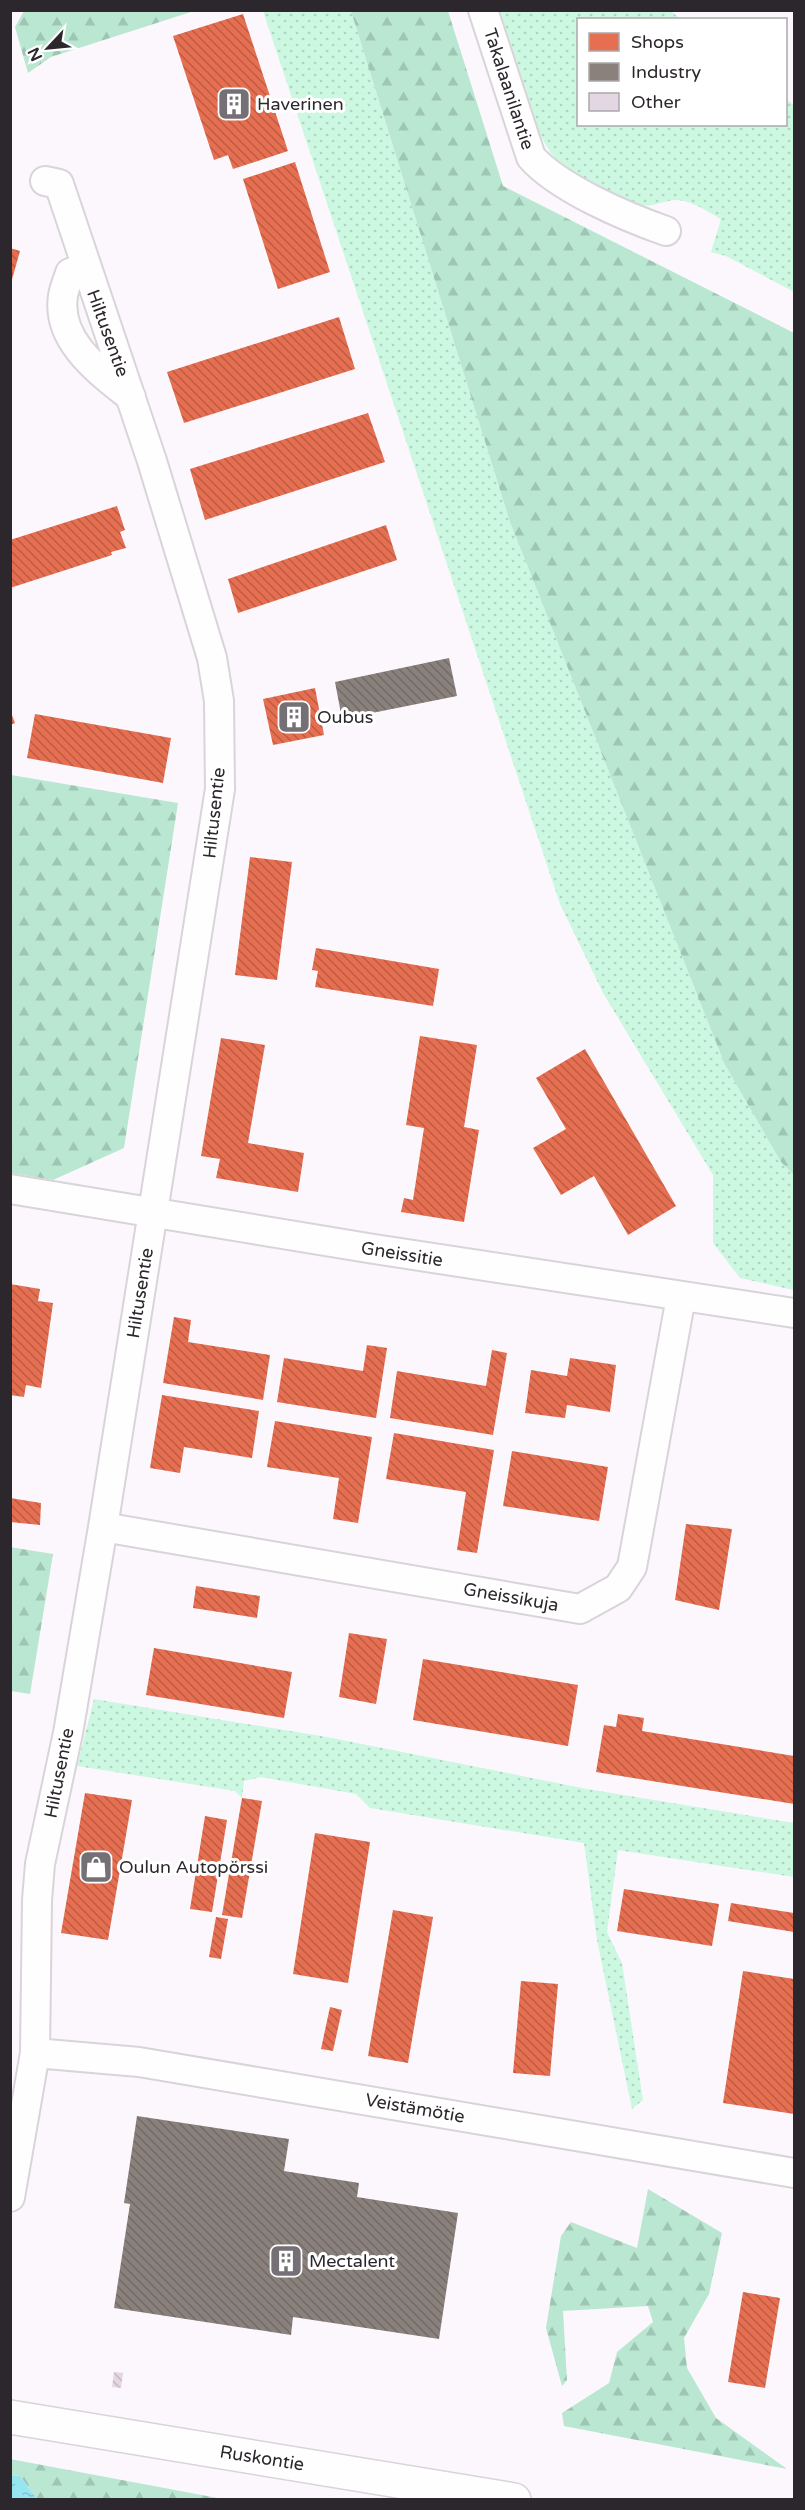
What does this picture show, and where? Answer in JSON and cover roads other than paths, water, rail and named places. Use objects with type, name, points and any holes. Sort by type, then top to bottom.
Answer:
[{"type":"main road","name":"Ruskontie","points":[[10,2417],[514,2499]]},
{"type":"street","name":"Takalaanilantie","points":[[483,10],[531,158],[542,170],[628,218],[666,231]]},
{"type":"street","name":"Hiltusentie","points":[[10,2197],[15,2149],[35,2053],[37,1900],[40,1864],[68,1733],[103,1527],[220,789],[219,701],[212,658],[131,398],[85,267],[59,184],[45,181]]},
{"type":"street","name":"Hiltusentie","points":[[85,267],[70,273],[63,296],[63,319],[68,335],[98,370],[131,398]]},
{"type":"street","name":"Gneissitie","points":[[10,1189],[681,1297],[795,1313]]},
{"type":"street","name":"Gneissikuja","points":[[103,1527],[580,1609],[618,1588],[632,1567],[681,1297]]},
{"type":"street","name":"Veistämötie","points":[[35,2053],[139,2062],[795,2173]]},
{"type":"water","points":[[10,2475],[20,2476],[37,2499],[11,2499]]},
{"type":"place","name":"Haverinen","points":[[234,104]]},
{"type":"place","name":"Oubus","points":[[294,717]]},
{"type":"place","name":"Oulun Autopörssi","points":[[96,1867]]},
{"type":"place","name":"Mectalent","points":[[286,2261]]}]
